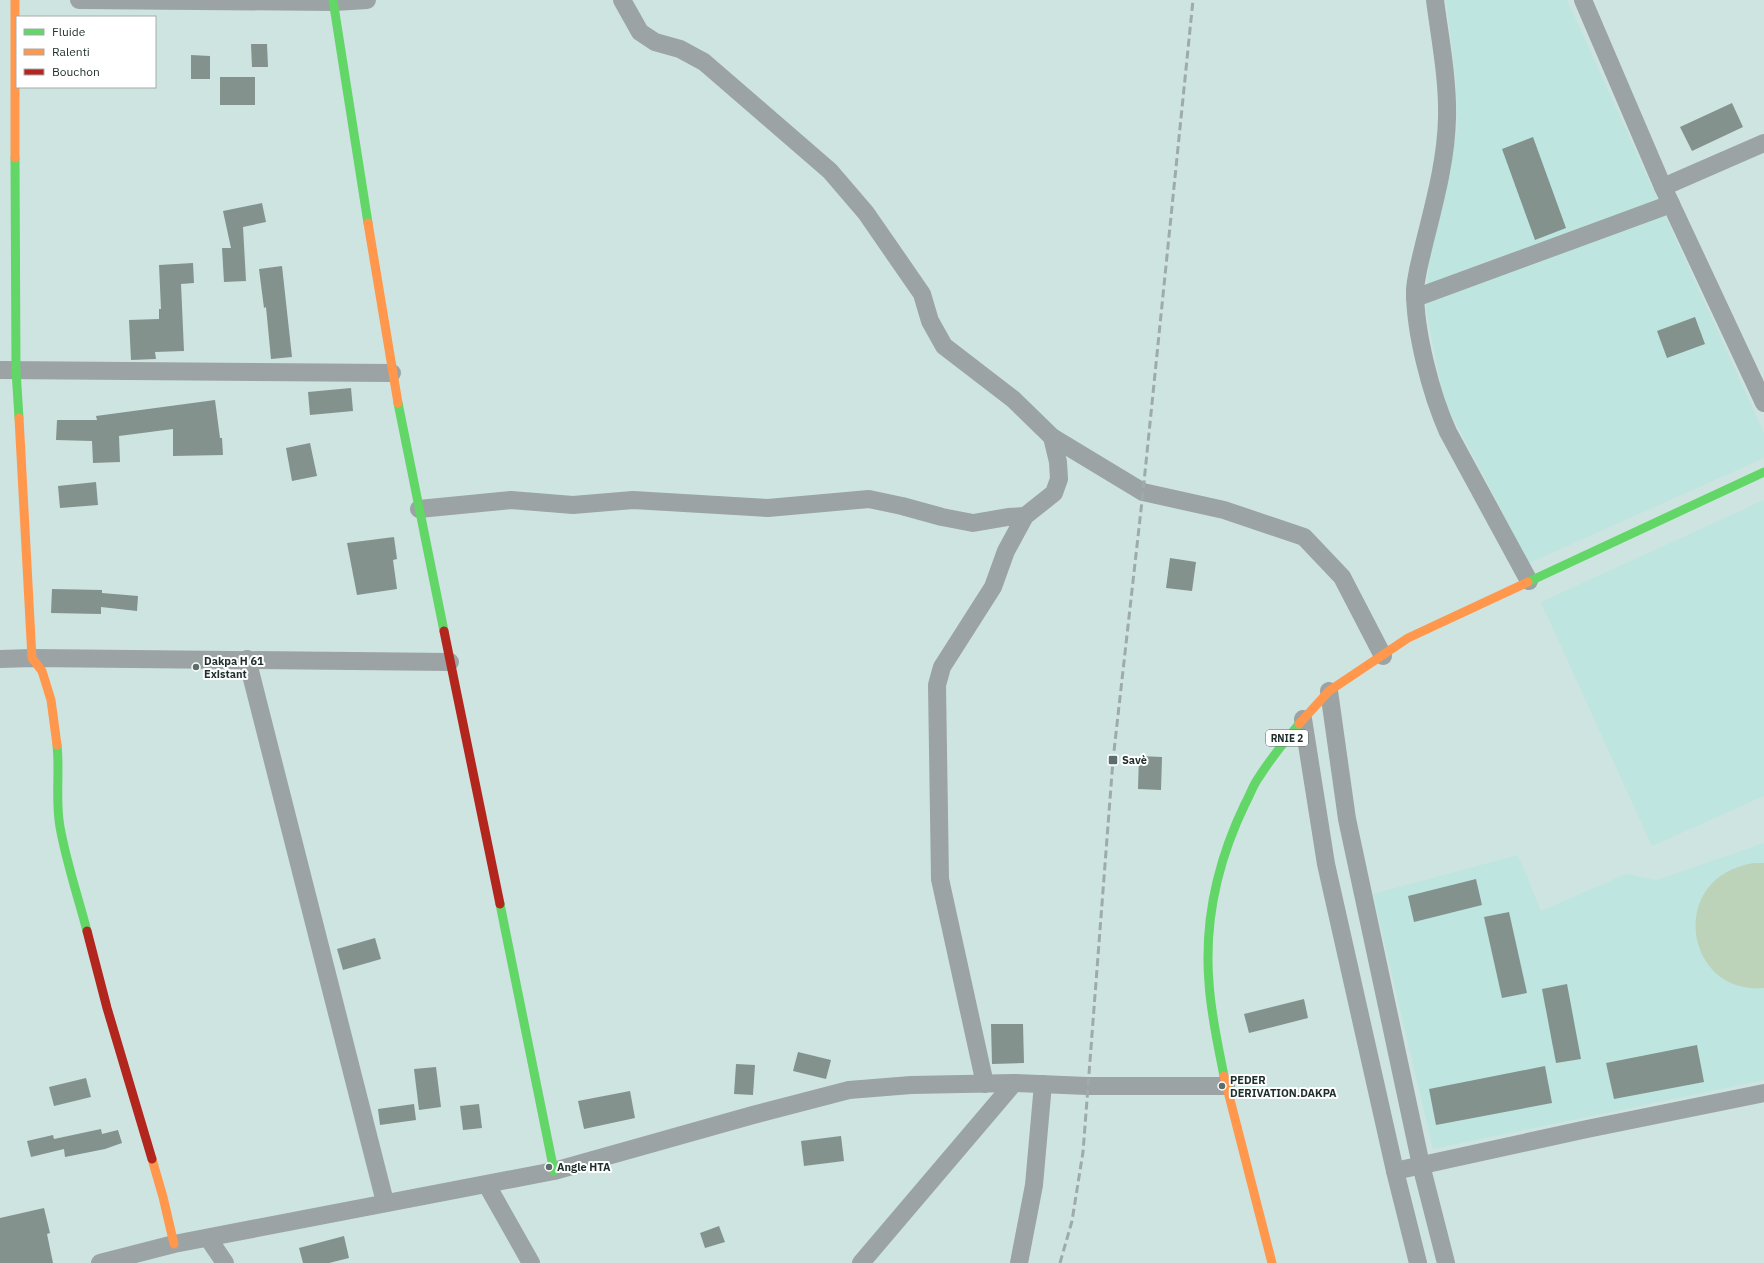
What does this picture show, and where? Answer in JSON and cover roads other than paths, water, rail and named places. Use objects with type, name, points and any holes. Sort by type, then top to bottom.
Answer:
[{"type":"street","points":[[15,0],[8,370],[32,658],[42,671],[51,700],[59,765],[57,794],[60,827],[107,1008],[164,1197],[174,1244]]},
{"type":"street","points":[[79,0],[367,0]]},
{"type":"street","points":[[622,0],[640,32],[654,42],[680,49],[704,62],[830,171],[866,213],[922,294],[930,321],[944,346],[1013,398],[1052,437],[1143,492],[1224,510],[1304,537],[1342,577],[1383,656]]},
{"type":"street","points":[[1435,0],[1448,116],[1446,140],[1418,270],[1415,298],[1416,313],[1427,367],[1439,411],[1448,432],[1530,581]]},
{"type":"street","points":[[1582,0],[1671,204],[1764,403]]},
{"type":"street","points":[[334,1],[392,373],[554,1172]]},
{"type":"street","points":[[1664,187],[1764,142]]},
{"type":"street","points":[[1415,298],[1671,204]]},
{"type":"street","points":[[8,370],[392,373]]},
{"type":"street","points":[[984,1084],[940,879],[937,685],[942,667],[993,587],[1006,551],[1025,516],[1054,492],[1059,479],[1058,462],[1052,437]]},
{"type":"street","name":"RNIE 2","points":[[1272,1263],[1226,1086],[1213,1018],[1209,983],[1208,951],[1214,891],[1224,856],[1238,819],[1258,778],[1280,746],[1329,691],[1408,638],[1764,472]]},
{"type":"street","points":[[419,509],[511,500],[573,504],[632,500],[768,508],[869,499],[973,523],[1008,517],[1025,516]]},
{"type":"street","points":[[0,659],[247,659],[450,662]]},
{"type":"street","points":[[247,659],[385,1202]]},
{"type":"street","points":[[1329,691],[1347,819],[1421,1165],[1446,1263]]},
{"type":"street","points":[[1303,719],[1326,864],[1395,1171],[1418,1263]]},
{"type":"street","points":[[861,1263],[1014,1083]]},
{"type":"street","points":[[100,1263],[174,1244],[385,1202],[554,1172],[753,1115],[849,1090],[911,1085],[1014,1083],[1226,1086]]},
{"type":"street","points":[[1019,1263],[1034,1185],[1043,1084]]},
{"type":"street","points":[[1395,1171],[1587,1128],[1764,1093]]},
{"type":"street","points":[[487,1185],[531,1263]]},
{"type":"street","points":[[208,1238],[225,1263]]},
{"type":"railway","points":[[1060,1263],[1072,1221],[1083,1152],[1113,760],[1143,492],[1193,0]]},
{"type":"place","name":"Dakpa H 61 Existant","points":[[196,667]]},
{"type":"place","name":"Savè","points":[[1113,760]]},
{"type":"place","name":"PEDER DERIVATION.DAKPA","points":[[1222,1086]]},
{"type":"place","name":"Angle HTA","points":[[549,1167]]}]
